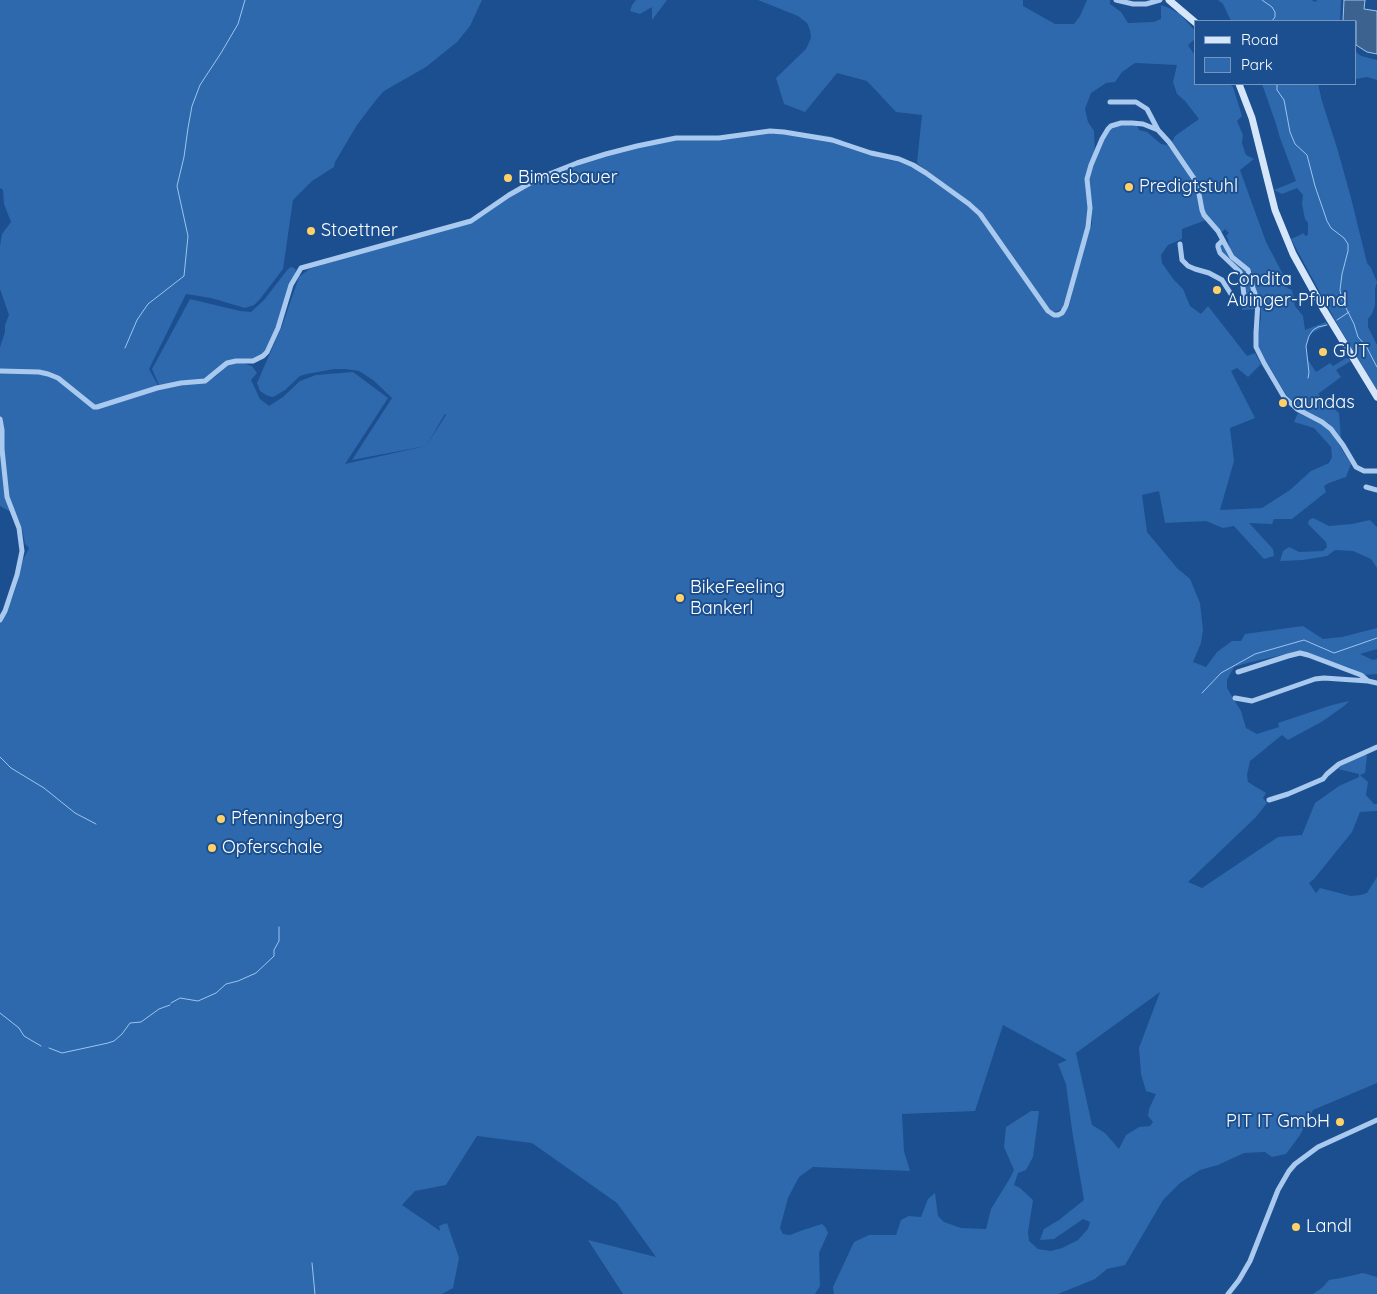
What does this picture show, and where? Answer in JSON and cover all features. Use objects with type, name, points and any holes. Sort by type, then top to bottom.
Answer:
[{"type":"main road","points":[[1169,0],[1194,21]]},
{"type":"main road","points":[[1239,85],[1252,118],[1275,210],[1291,250],[1324,310],[1377,397]]},
{"type":"street","points":[[1116,0],[1133,4],[1146,4],[1160,0]]},
{"type":"street","points":[[1110,102],[1136,102],[1147,109],[1158,130],[1169,142],[1197,183],[1202,210],[1218,231],[1232,257],[1248,270],[1250,274],[1258,302],[1256,347],[1276,385],[1286,399],[1297,409],[1331,429],[1356,467],[1364,471],[1377,471]]},
{"type":"street","points":[[0,371],[48,374],[58,378],[97,407],[158,388],[181,383],[205,381],[227,363],[253,361],[267,352],[278,328],[291,284],[301,268],[471,221],[538,178],[606,154],[676,138],[719,138],[770,131],[832,140],[870,153],[899,159],[926,173],[980,214],[1048,311],[1054,315],[1062,313],[1066,306],[1090,216],[1087,179],[1105,133],[1111,126],[1121,123],[1143,124],[1158,130]]},
{"type":"street","points":[[1180,244],[1182,260],[1188,266],[1209,272],[1218,277],[1236,302],[1241,303],[1244,296],[1242,278],[1240,272],[1220,253],[1218,245],[1223,240]]},
{"type":"street","points":[[0,419],[7,497],[19,528],[22,551],[17,576],[0,620]]},
{"type":"street","points":[[1366,487],[1377,490]]},
{"type":"street","points":[[1238,672],[1300,653],[1360,675],[1368,681]]},
{"type":"street","points":[[1235,698],[1252,701],[1315,679],[1324,678],[1377,683]]},
{"type":"street","points":[[1269,800],[1323,779],[1339,764],[1377,747]]},
{"type":"street","points":[[1228,1294],[1250,1262],[1278,1190],[1289,1171],[1295,1164],[1318,1147],[1377,1120]]},
{"type":"green space","points":[[0,0],[482,0],[470,26],[457,42],[426,67],[384,91],[357,125],[335,162],[334,167],[312,181],[293,200],[283,269],[260,299],[254,305],[245,308],[211,298],[186,294],[149,369],[160,389],[206,382],[216,376],[230,363],[242,363],[252,366],[257,373],[251,380],[260,399],[269,406],[283,397],[300,381],[316,375],[353,372],[388,398],[345,464],[426,446],[352,460],[392,398],[373,380],[359,371],[334,369],[300,376],[285,390],[272,397],[260,391],[257,383],[282,326],[299,277],[309,269],[471,219],[510,192],[574,162],[603,152],[679,136],[721,136],[775,129],[829,136],[842,140],[844,146],[917,169],[969,204],[982,220],[968,201],[917,163],[922,115],[896,112],[867,81],[837,73],[805,112],[784,104],[776,78],[806,49],[811,38],[810,30],[807,23],[798,16],[758,0],[1023,0],[1023,6],[1055,24],[1074,24],[1087,0],[1110,0],[1110,4],[1121,12],[1128,23],[1154,22],[1161,19],[1161,5],[1180,14],[1194,30],[1194,40],[1188,45],[1194,54],[1194,85],[1231,85],[1233,87],[1242,116],[1237,121],[1243,135],[1242,143],[1246,155],[1254,159],[1240,170],[1266,242],[1286,280],[1287,288],[1292,290],[1295,306],[1303,316],[1305,330],[1326,322],[1327,325],[1309,336],[1306,348],[1308,360],[1316,372],[1330,363],[1333,366],[1346,358],[1351,361],[1336,370],[1341,377],[1318,394],[1339,413],[1341,438],[1328,423],[1293,404],[1260,351],[1257,336],[1261,318],[1261,307],[1252,272],[1230,250],[1226,236],[1229,233],[1225,229],[1222,232],[1206,215],[1203,209],[1201,188],[1172,142],[1175,136],[1199,119],[1177,94],[1173,82],[1177,65],[1135,63],[1122,72],[1115,82],[1106,83],[1091,93],[1085,109],[1088,122],[1094,131],[1095,156],[1109,131],[1113,128],[1122,125],[1137,125],[1139,130],[1147,132],[1161,144],[1167,145],[1181,162],[1194,183],[1206,220],[1182,229],[1182,239],[1168,245],[1161,255],[1162,263],[1183,289],[1190,306],[1201,314],[1208,306],[1247,356],[1255,353],[1261,364],[1248,377],[1237,368],[1231,371],[1255,418],[1230,428],[1234,461],[1220,510],[1262,508],[1290,490],[1311,471],[1329,463],[1332,457],[1331,447],[1314,428],[1294,422],[1298,413],[1323,425],[1332,433],[1351,464],[1346,477],[1324,486],[1326,492],[1292,519],[1274,519],[1272,524],[1249,523],[1273,549],[1274,556],[1264,559],[1234,526],[1223,528],[1206,521],[1165,523],[1159,491],[1142,495],[1147,532],[1177,568],[1190,579],[1200,603],[1203,630],[1201,643],[1193,662],[1206,667],[1217,652],[1232,641],[1241,641],[1245,634],[1303,626],[1323,639],[1342,637],[1377,628],[1377,649],[1360,654],[1373,660],[1377,659],[1377,674],[1363,675],[1351,668],[1299,651],[1234,667],[1227,680],[1227,688],[1241,711],[1246,728],[1257,734],[1279,727],[1278,723],[1349,701],[1323,721],[1288,740],[1282,735],[1250,761],[1247,775],[1248,782],[1266,793],[1263,798],[1267,803],[1256,817],[1188,882],[1202,888],[1278,837],[1302,835],[1315,803],[1339,786],[1359,777],[1359,774],[1338,769],[1366,754],[1365,773],[1360,775],[1368,782],[1366,795],[1374,804],[1377,804],[1377,811],[1360,812],[1352,832],[1309,883],[1316,893],[1320,888],[1351,896],[1367,893],[1377,877],[1377,1083],[1313,1110],[1300,1135],[1286,1154],[1272,1157],[1265,1152],[1244,1153],[1218,1165],[1200,1170],[1180,1183],[1163,1200],[1125,1265],[1107,1269],[1095,1279],[1058,1294],[834,1294],[833,1287],[854,1242],[869,1235],[896,1235],[901,1220],[909,1216],[921,1217],[928,1199],[935,1193],[938,1216],[944,1222],[961,1228],[986,1229],[991,1209],[1014,1170],[1004,1147],[1006,1127],[1031,1111],[1039,1111],[1033,1157],[1026,1170],[1018,1173],[1014,1185],[1033,1200],[1028,1232],[1029,1241],[1038,1249],[1051,1251],[1078,1240],[1088,1229],[1090,1222],[1083,1219],[1054,1239],[1040,1240],[1044,1229],[1059,1220],[1084,1200],[1066,1084],[1058,1064],[1067,1060],[1003,1025],[975,1111],[902,1114],[904,1151],[910,1171],[813,1167],[799,1177],[788,1198],[780,1228],[783,1234],[790,1235],[822,1224],[826,1228],[828,1233],[819,1253],[820,1286],[815,1294],[623,1294],[588,1240],[656,1257],[617,1203],[532,1143],[477,1136],[446,1185],[415,1191],[402,1205],[440,1231],[439,1226],[447,1223],[459,1258],[453,1288],[442,1294],[0,1294],[0,622],[12,599],[22,562],[29,548],[25,544],[22,528],[16,513],[0,506],[0,347],[9,315],[0,289],[0,246],[2,234],[11,222],[4,204],[3,190],[0,188]],"holes":[[[1092,206],[1092,224],[1082,253],[1069,307],[1058,317],[1049,315],[995,237],[1048,308],[1054,312],[1062,308],[1065,302]],[[445,414],[446,415],[426,446]],[[1160,992],[1139,1048],[1141,1074],[1146,1091],[1156,1094],[1148,1116],[1153,1122],[1150,1126],[1139,1127],[1126,1135],[1119,1149],[1105,1133],[1092,1125],[1076,1053]]]},
{"type":"green space","points":[[636,0],[667,0],[652,20],[652,7],[640,14],[630,11]]},
{"type":"green space","points":[[1218,0],[1311,0],[1316,2],[1317,0],[1341,0],[1340,20],[1231,20],[1223,4]]},
{"type":"green space","points":[[1357,53],[1361,56],[1377,60],[1377,80],[1367,77],[1357,79]]},
{"type":"green space","points":[[1262,85],[1318,85],[1351,198],[1367,263],[1377,282],[1375,305],[1368,319],[1368,327],[1377,345],[1377,391],[1335,320],[1291,239],[1304,233],[1305,236],[1308,235],[1308,223],[1305,219],[1302,204],[1303,195],[1297,188],[1282,194],[1274,190],[1296,181]]},
{"type":"green space","points":[[1222,244],[1248,273],[1256,309],[1242,310],[1246,299],[1245,282],[1221,250],[1220,246]]},
{"type":"green space","points":[[291,267],[296,270],[266,352],[256,359],[231,360],[203,380],[159,385],[152,369],[190,299],[251,312],[264,300]]},
{"type":"green space","points":[[1313,518],[1329,526],[1370,520],[1377,527],[1377,568],[1371,559],[1353,551],[1335,550],[1327,556],[1280,561],[1283,551],[1289,547],[1299,552],[1323,551],[1327,547],[1326,542],[1308,524],[1309,520]]},
{"type":"green space","points":[[1363,1273],[1377,1277],[1377,1294],[1313,1294],[1329,1280]]},
{"type":"shaded area","points":[[1344,0],[1365,0],[1364,9],[1377,11],[1377,54],[1367,52],[1357,46],[1357,20],[1343,20]]},
{"type":"waterway","points":[[125,348],[137,320],[148,304],[184,276],[188,236],[177,186],[184,157],[192,106],[200,85],[238,24],[245,0]]},
{"type":"waterway","points":[[1262,0],[1272,7],[1275,12],[1273,20]]},
{"type":"waterway","points":[[1277,85],[1277,90],[1284,100],[1290,132],[1295,144],[1307,155],[1327,221],[1331,228],[1344,238],[1348,244],[1340,290],[1342,300],[1358,337],[1366,346],[1377,367]]},
{"type":"waterway","points":[[1337,320],[1349,312]]},
{"type":"waterway","points":[[1308,378],[1306,346],[1309,336],[1313,330],[1327,325]]},
{"type":"waterway","points":[[1202,693],[1221,673],[1255,654],[1304,640],[1334,653],[1377,638]]},
{"type":"waterway","points":[[0,757],[11,768],[44,788],[75,813],[96,824]]},
{"type":"waterway","points":[[171,1003],[180,998],[198,1001],[216,993],[226,984],[256,973],[274,956],[274,950],[279,941],[279,927]]},
{"type":"waterway","points":[[49,1048],[62,1053],[114,1041],[130,1023],[141,1022],[159,1009],[170,1005]]},
{"type":"waterway","points":[[0,1013],[19,1028],[24,1036],[41,1046]]},
{"type":"waterway","points":[[312,1263],[315,1294]]},
{"type":"place","name":"Bimesbauer","points":[[508,178]]},
{"type":"place","name":"Predigtstuhl","points":[[1129,187]]},
{"type":"place","name":"Stoettner","points":[[311,231]]},
{"type":"place","name":"Condita Auinger-Pfund","points":[[1217,290]]},
{"type":"place","name":"GUT","points":[[1323,352]]},
{"type":"place","name":"aundas","points":[[1283,403]]},
{"type":"place","name":"BikeFeeling Bankerl","points":[[680,598]]},
{"type":"place","name":"Pfenningberg","points":[[221,819]]},
{"type":"place","name":"Opferschale","points":[[212,848]]},
{"type":"place","name":"PIT IT GmbH","points":[[1340,1122]]},
{"type":"place","name":"Landl","points":[[1296,1227]]}]
